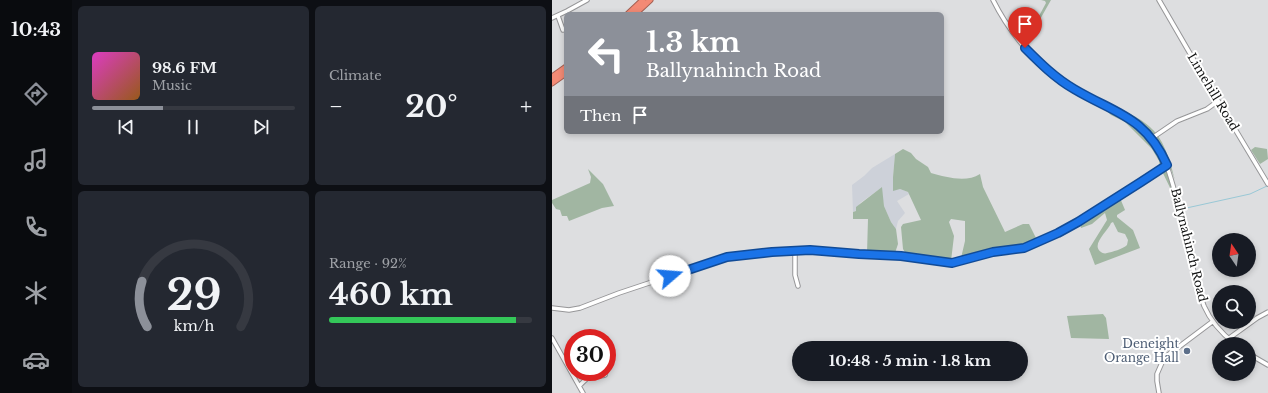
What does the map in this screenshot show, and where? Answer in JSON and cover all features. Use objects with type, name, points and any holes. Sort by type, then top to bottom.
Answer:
[{"type":"highway","points":[[630,12],[643,0]]},
{"type":"highway","points":[[637,12],[650,0]]},
{"type":"highway","points":[[552,77],[564,68]]},
{"type":"highway","points":[[552,83],[564,74]]},
{"type":"street","name":"Ballynahinch Road","points":[[993,0],[1001,16],[1015,36],[1048,70],[1074,89],[1133,121],[1152,138],[1162,154],[1170,173],[1201,297],[1212,322]]},
{"type":"street","name":"Limehill Road","points":[[1159,0],[1268,184]]},
{"type":"street","points":[[565,12],[584,1]]},
{"type":"street","points":[[552,18],[564,13]]},
{"type":"street","points":[[558,16],[563,30]]},
{"type":"street","points":[[1152,138],[1177,121],[1207,108],[1218,100]]},
{"type":"street","points":[[552,308],[568,310],[580,308],[619,293],[727,257],[795,250],[810,250],[901,256],[952,263],[993,252],[1024,248],[1058,233],[1078,222],[1167,165]]},
{"type":"street","points":[[795,250],[795,275],[798,286]]},
{"type":"street","points":[[1231,337],[1268,312]]},
{"type":"street","points":[[1159,393],[1156,381],[1157,374],[1164,358],[1212,322]]},
{"type":"street","name":"Ballynahinch Road","points":[[1219,329],[1226,337]]},
{"type":"street","points":[[552,338],[583,393]]},
{"type":"street","points":[[1256,358],[1268,365]]},
{"type":"street","points":[[580,386],[585,381]]},
{"type":"shaded area","points":[[895,154],[893,190],[900,189],[908,192],[909,194],[897,201],[905,213],[898,221],[896,229],[884,206],[881,188],[860,203],[856,211],[853,212],[852,185],[872,168]]},
{"type":"green space","points":[[1041,0],[1051,0],[1026,44],[1025,42],[1028,34],[1028,26],[1039,16],[1046,3],[1045,1]]},
{"type":"green space","points":[[1103,101],[1133,115],[1152,129],[1165,148],[1175,180],[1162,149],[1155,138],[1134,119]]},
{"type":"green space","points":[[1101,106],[1130,122],[1150,140],[1164,164],[1174,196],[1160,167],[1159,161],[1152,149],[1125,122],[1111,115]]},
{"type":"green space","points":[[1255,147],[1267,149],[1268,159],[1260,164],[1251,150]]},
{"type":"green space","points":[[903,149],[911,153],[916,159],[928,167],[931,173],[962,179],[974,177],[980,174],[983,187],[1005,232],[1023,224],[1029,224],[1037,240],[1021,246],[996,249],[961,258],[965,241],[965,221],[951,219],[949,222],[954,236],[951,261],[906,254],[903,249],[901,227],[903,224],[921,220],[908,192],[900,189],[893,191],[895,154]]},
{"type":"green space","points":[[588,169],[603,184],[614,206],[602,208],[569,221],[567,216],[562,216],[560,210],[556,209],[552,203],[552,200],[590,183],[591,177]]},
{"type":"green space","points":[[882,187],[884,206],[896,229],[898,244],[895,253],[867,253],[868,219],[853,219],[853,212],[856,211],[856,207]]},
{"type":"green space","points":[[1120,198],[1125,210],[1117,215],[1117,217],[1133,230],[1140,248],[1095,265],[1089,249],[1107,220],[1105,213],[1092,224],[1081,228],[1080,223]],"holes":[[[1113,222],[1118,232],[1125,234],[1128,240],[1127,245],[1112,252],[1101,252],[1098,249],[1099,242],[1111,223]]]},
{"type":"green space","points":[[1103,314],[1106,318],[1109,339],[1071,338],[1067,316]]},
{"type":"waterway","points":[[1182,209],[1250,194],[1267,186]]},
{"type":"place","name":"Deneight Orange Hall","points":[[1187,351]]},
{"type":"route","points":[[670,276],[727,257],[772,252],[810,250],[901,256],[952,263],[993,252],[1024,248],[1058,233],[1078,222],[1167,165],[1152,138],[1133,121],[1058,79],[1038,62],[1025,48]]}]
